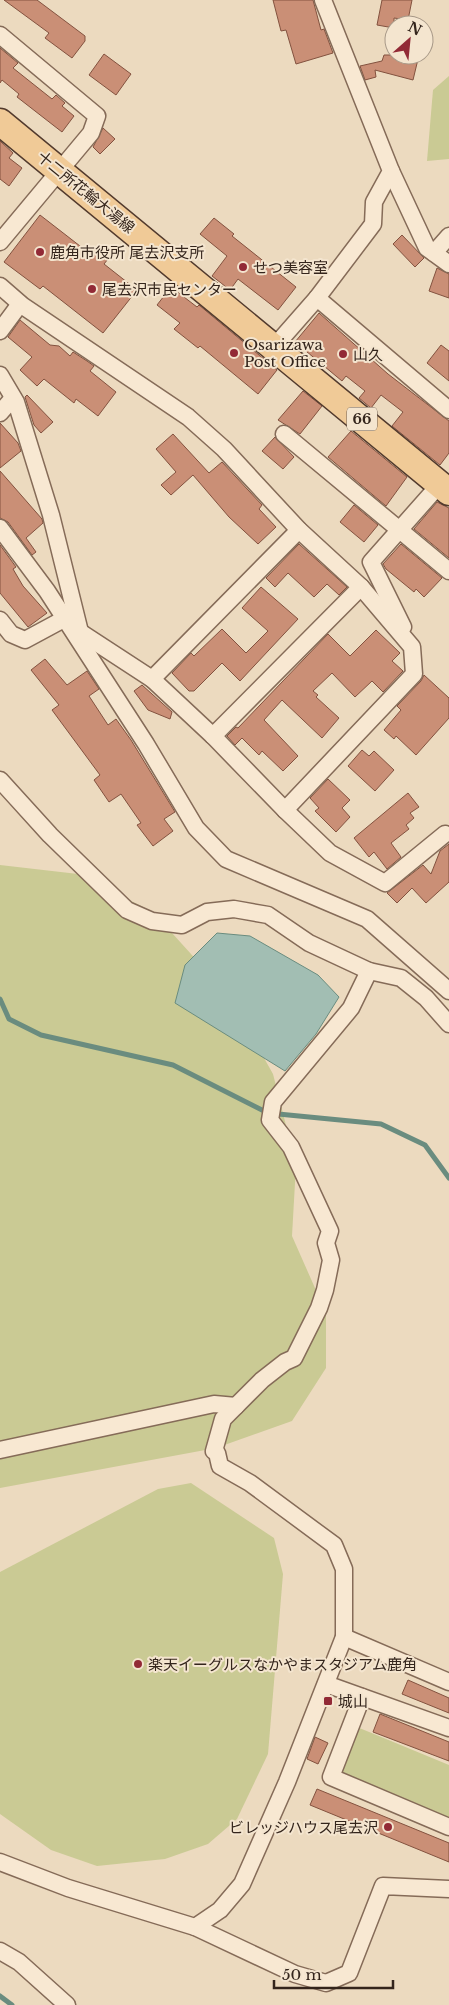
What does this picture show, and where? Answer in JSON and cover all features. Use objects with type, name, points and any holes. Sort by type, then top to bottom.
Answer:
[{"type":"main road","name":"十二所花輪大湯線","points":[[0,122],[444,488]]},
{"type":"street","points":[[323,0],[391,171],[427,248],[449,264]]},
{"type":"street","points":[[0,35],[97,116],[92,133],[58,170],[0,242]]},
{"type":"street","points":[[274,347],[317,298],[373,224],[374,202],[391,171]]},
{"type":"street","points":[[434,253],[449,236]]},
{"type":"street","points":[[0,286],[20,304],[188,417],[224,449],[299,530],[361,587],[412,647]]},
{"type":"street","points":[[317,298],[449,410]]},
{"type":"street","points":[[0,331],[20,304]]},
{"type":"street","points":[[0,375],[13,398],[50,515],[80,632]]},
{"type":"street","points":[[0,413],[13,398]]},
{"type":"street","points":[[284,434],[449,571]]},
{"type":"street","points":[[285,810],[414,674],[412,647],[371,562],[400,530],[444,488]]},
{"type":"street","points":[[0,528],[47,590],[146,744],[196,828],[226,860],[367,919],[449,991]]},
{"type":"street","points":[[152,679],[299,530]]},
{"type":"street","points":[[213,736],[361,587]]},
{"type":"street","points":[[64,618],[80,632],[152,679],[213,736],[330,853],[385,883],[445,834]]},
{"type":"street","points":[[0,620],[11,634],[25,640],[64,618]]},
{"type":"street","points":[[0,780],[50,835],[127,910],[152,921],[182,925],[208,912],[234,909],[268,915],[309,943],[369,971],[401,978],[426,998],[449,1024]]},
{"type":"street","points":[[195,1927],[220,1910],[242,1884],[287,1782],[344,1637],[344,1569],[334,1545],[250,1483],[220,1466],[217,1453],[214,1451],[222,1419],[262,1380],[285,1362],[294,1358],[319,1308],[331,1260],[326,1242],[330,1231],[292,1147],[270,1120],[273,1102],[351,1008],[369,971]]},
{"type":"street","points":[[0,1450],[214,1404],[236,1406]]},
{"type":"street","points":[[344,1637],[449,1682]]},
{"type":"street","points":[[326,1684],[449,1728]]},
{"type":"street","points":[[362,1697],[331,1777],[449,1827]]},
{"type":"street","points":[[0,1862],[68,1888],[195,1927],[295,1974],[326,1983],[349,1973],[383,1886],[449,1889]]},
{"type":"street","points":[[0,1951],[19,1962],[67,2005]]},
{"type":"green space","points":[[449,76],[449,159],[427,161],[433,90]]},
{"type":"green space","points":[[0,865],[78,874],[153,912],[229,996],[273,1074],[296,1165],[292,1236],[326,1313],[326,1368],[292,1421],[216,1448],[0,1488]]},
{"type":"green space","name":"楽天イーグルスなかやまスタジアム鹿角","points":[[191,1483],[274,1538],[283,1574],[268,1754],[237,1819],[208,1844],[165,1859],[97,1866],[51,1850],[0,1814],[0,1572],[158,1489]]},
{"type":"green space","points":[[357,1727],[449,1765],[449,1824],[339,1777]]},
{"type":"shaded area","points":[[217,933],[250,936],[318,975],[339,997],[316,1034],[285,1071],[175,1003],[185,965]]},
{"type":"building","points":[[4,0],[37,0],[85,36],[85,41],[72,58],[45,38],[49,33]]},
{"type":"building","points":[[273,0],[313,0],[321,30],[324,29],[333,53],[296,64],[286,30],[281,31]]},
{"type":"building","points":[[382,0],[412,0],[409,15],[384,15],[384,26],[377,25]]},
{"type":"building","points":[[0,48],[18,63],[13,68],[52,99],[56,95],[65,103],[62,106],[74,116],[62,132],[17,97],[19,94],[2,80],[0,83]]},
{"type":"building","points":[[104,54],[131,74],[116,95],[89,75]]},
{"type":"building","points":[[384,55],[384,65],[417,65],[413,80],[375,70],[376,77],[365,80],[360,66],[382,61]]},
{"type":"building","points":[[103,128],[115,139],[100,154],[93,147]]},
{"type":"building","points":[[0,141],[13,153],[9,158],[22,168],[9,186],[0,179]]},
{"type":"building","points":[[40,215],[89,253],[94,248],[108,259],[104,264],[137,290],[103,333],[43,286],[40,289],[4,262]]},
{"type":"building","points":[[214,218],[234,234],[232,236],[296,287],[278,310],[238,279],[230,290],[212,276],[227,256],[200,234]]},
{"type":"building","points":[[402,235],[424,258],[415,267],[393,244]]},
{"type":"building","points":[[437,268],[449,274],[449,298],[429,291]]},
{"type":"building","points":[[171,287],[197,307],[199,305],[277,370],[258,394],[200,346],[198,348],[174,329],[180,323],[157,305]]},
{"type":"building","points":[[319,313],[388,374],[449,421],[449,453],[440,465],[392,426],[403,412],[381,395],[371,408],[359,398],[365,391],[346,376],[342,381],[295,342]]},
{"type":"building","points":[[20,320],[50,345],[59,346],[70,356],[73,352],[94,366],[90,371],[116,392],[98,416],[76,399],[74,403],[44,379],[37,386],[20,370],[32,357],[8,337]]},
{"type":"building","points":[[441,345],[449,351],[449,381],[427,363]]},
{"type":"building","points":[[303,391],[322,406],[300,434],[278,420]]},
{"type":"building","points":[[27,395],[53,422],[41,433],[34,425],[25,397]]},
{"type":"building","points":[[0,423],[18,443],[21,451],[0,468]]},
{"type":"building","points":[[351,431],[407,477],[386,506],[328,457]]},
{"type":"building","points":[[173,434],[209,473],[222,462],[262,505],[259,509],[276,527],[258,544],[229,517],[193,475],[171,495],[161,485],[176,472],[156,449]]},
{"type":"building","points":[[275,437],[294,457],[283,469],[262,451]]},
{"type":"building","points":[[0,471],[42,519],[43,523],[26,538],[36,552],[32,555],[8,522],[0,518]]},
{"type":"building","points":[[437,502],[449,508],[449,558],[414,529]]},
{"type":"building","points":[[354,505],[378,525],[364,542],[340,522]]},
{"type":"building","points":[[299,544],[347,587],[339,595],[327,584],[314,597],[288,573],[275,587],[266,578]]},
{"type":"building","points":[[401,544],[442,578],[424,597],[416,589],[414,592],[386,569],[383,564]]},
{"type":"building","points":[[0,545],[16,567],[13,569],[23,586],[47,613],[28,627],[0,593]]},
{"type":"building","points":[[261,587],[298,619],[240,681],[222,663],[194,691],[189,691],[172,673],[191,653],[194,656],[222,629],[246,653],[268,631],[242,608]]},
{"type":"building","points":[[376,630],[400,653],[392,661],[403,671],[383,692],[372,681],[355,697],[332,673],[313,691],[318,695],[316,697],[339,718],[322,738],[282,700],[264,720],[298,756],[283,771],[262,751],[259,755],[242,738],[235,745],[227,736],[236,727],[238,728],[328,634],[350,656]]},
{"type":"building","points":[[45,659],[67,685],[87,671],[99,689],[89,696],[108,725],[116,719],[175,812],[164,819],[173,831],[153,846],[137,825],[141,823],[121,794],[109,802],[94,780],[100,775],[52,710],[59,705],[31,670]]},
{"type":"building","points":[[424,675],[449,698],[449,718],[416,755],[396,736],[394,739],[384,730],[401,710],[397,706],[421,681]]},
{"type":"building","points":[[142,685],[172,712],[170,719],[148,710],[134,691]]},
{"type":"building","points":[[362,750],[369,756],[374,751],[394,770],[375,791],[348,766]]},
{"type":"building","points":[[328,779],[350,800],[342,808],[350,817],[336,832],[315,811],[319,808],[310,798]]},
{"type":"building","points":[[408,793],[419,807],[410,813],[414,818],[406,825],[409,829],[391,843],[401,857],[387,869],[374,852],[369,857],[354,838]]},
{"type":"building","points":[[449,844],[449,882],[426,903],[412,888],[397,903],[387,893],[423,865],[431,874],[440,851]]},
{"type":"building","points":[[408,1680],[449,1698],[449,1713],[402,1694]]},
{"type":"building","points":[[380,1714],[449,1742],[449,1761],[373,1732]]},
{"type":"building","points":[[315,1737],[328,1743],[318,1764],[307,1759]]},
{"type":"building","name":"ビレッジハウス尾去沢","points":[[317,1789],[449,1843],[449,1862],[310,1805]]},
{"type":"waterway","points":[[0,999],[9,1019],[41,1035],[173,1065],[268,1113],[381,1124],[425,1145],[449,1178]]},
{"type":"waterway","points":[[0,1996],[12,2005]]},
{"type":"place","name":"鹿角市役所 尾去沢支所","points":[[40,252]]},
{"type":"place","name":"せつ美容室","points":[[243,267]]},
{"type":"place","name":"尾去沢市民センター","points":[[92,289]]},
{"type":"place","name":"Osarizawa Post Office","points":[[234,353]]},
{"type":"place","name":"山久","points":[[343,354]]},
{"type":"place","name":"楽天イーグルスなかやまスタジアム鹿角","points":[[138,1664]]},
{"type":"place","name":"城山","points":[[328,1701]]},
{"type":"place","name":"ビレッジハウス尾去沢","points":[[388,1827]]}]
